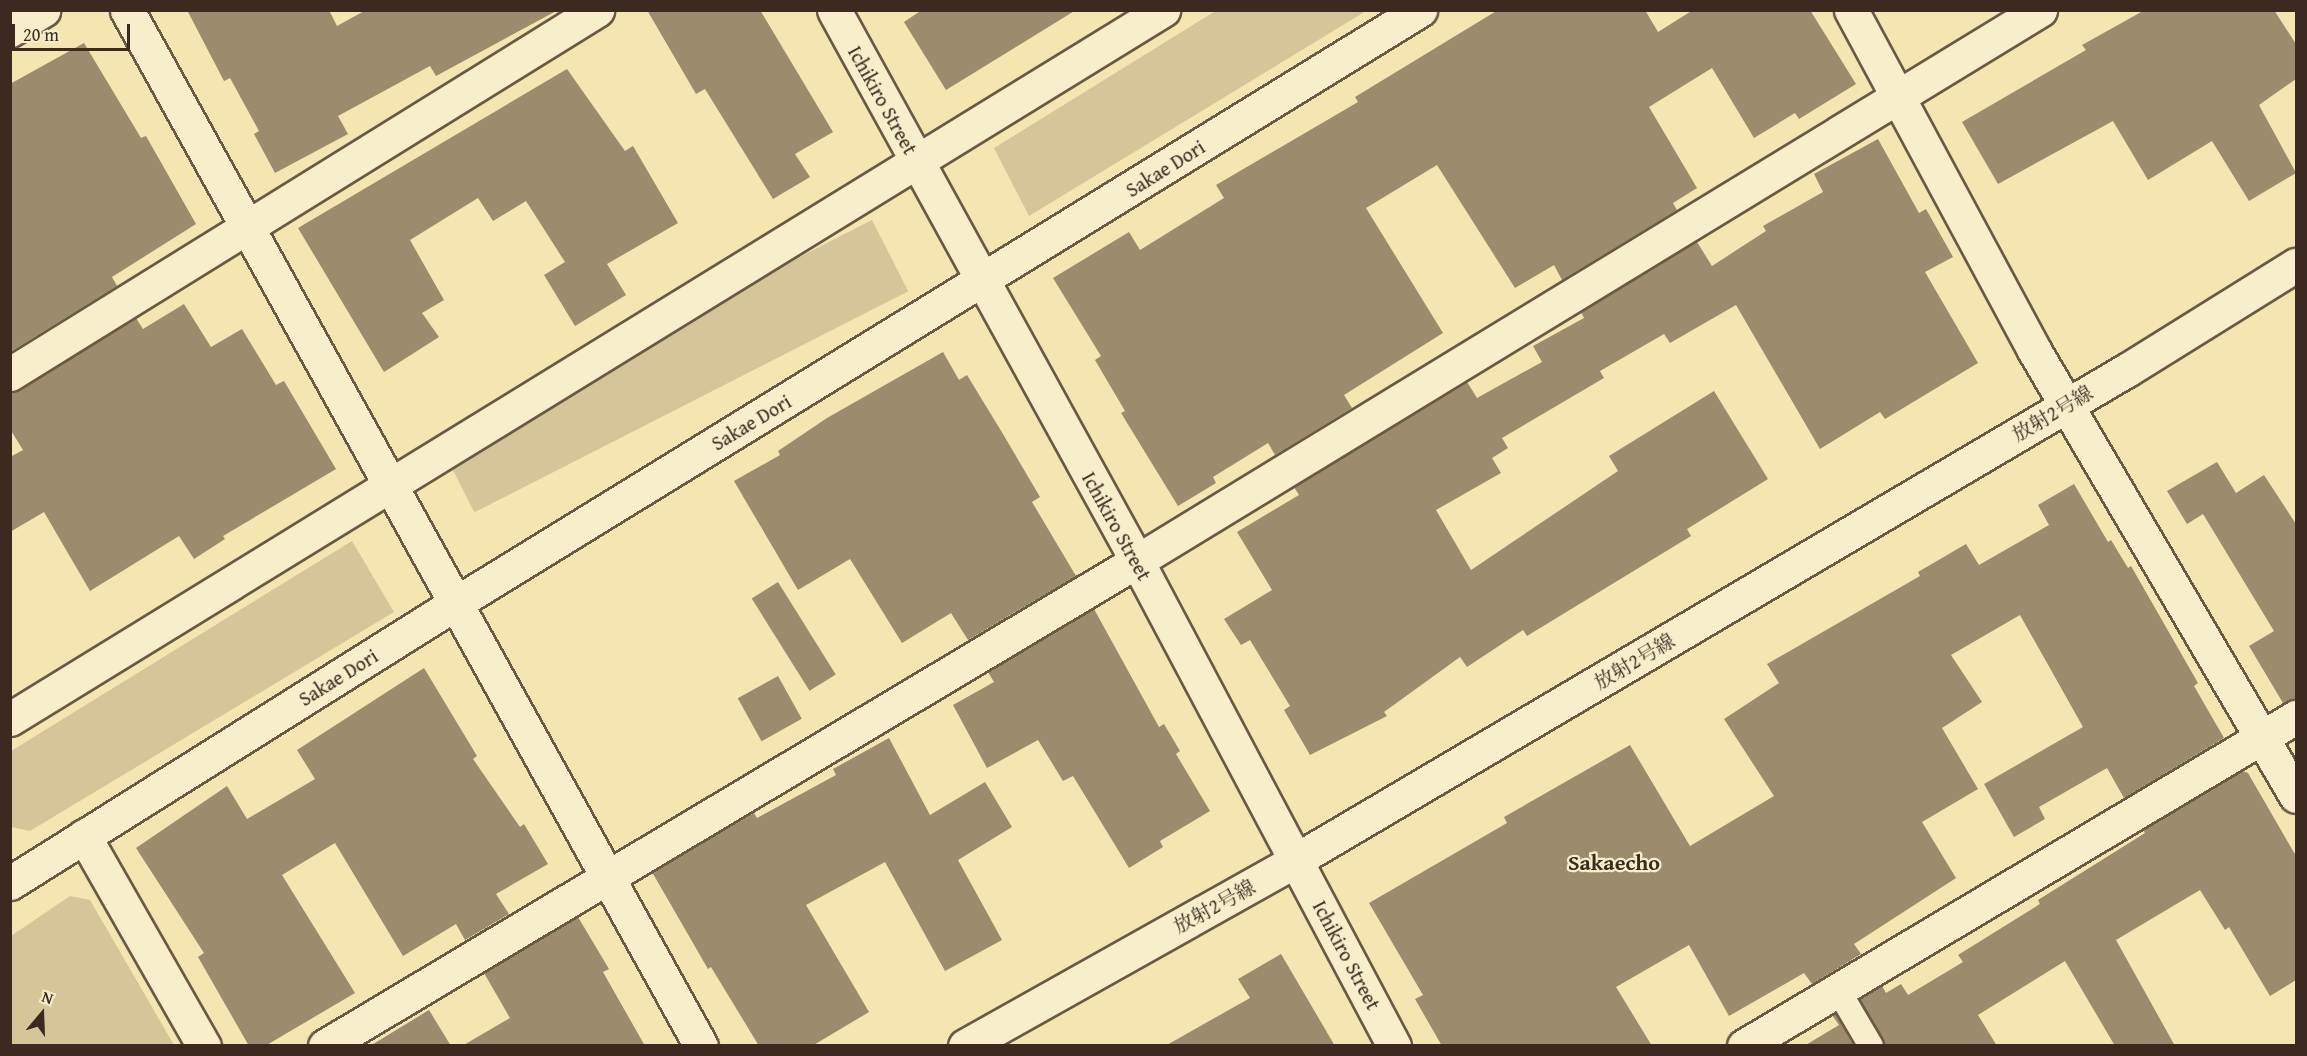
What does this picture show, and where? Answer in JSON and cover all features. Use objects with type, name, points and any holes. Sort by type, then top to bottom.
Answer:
[{"type":"street","points":[[10,30],[43,10]]},
{"type":"street","points":[[127,10],[701,1046]]},
{"type":"street","points":[[10,374],[597,10]]},
{"type":"street","name":"Ichikiro Street","points":[[834,10],[1137,561],[1394,1046]]},
{"type":"street","points":[[10,719],[389,484],[918,163],[1163,10]]},
{"type":"street","name":"Sakae Dori","points":[[11,881],[456,603],[983,281],[1420,10]]},
{"type":"street","points":[[1851,10],[1896,98],[2066,405],[2296,796]]},
{"type":"street","points":[[325,1046],[605,875],[1137,561],[2040,10]]},
{"type":"street","name":"放射2号線","points":[[965,1046],[1296,860],[2066,405],[2296,266]]},
{"type":"street","points":[[1744,1046],[2296,717]]},
{"type":"street","points":[[84,836],[204,1046]]},
{"type":"lane","points":[[1838,990],[1871,1046]]},
{"type":"shaded area","points":[[1217,10],[1366,11],[1029,216],[994,148]]},
{"type":"shaded area","points":[[872,220],[908,291],[474,512],[438,441]]},
{"type":"shaded area","points":[[352,541],[394,612],[30,831],[11,827],[11,751]]},
{"type":"shaded area","points":[[70,896],[90,900],[174,1045],[11,1045],[11,936]]},
{"type":"building","points":[[187,10],[329,10],[337,26],[366,10],[558,10],[436,76],[430,66],[338,116],[348,134],[275,173],[254,134],[259,131],[230,78],[224,81]]},
{"type":"building","points":[[647,10],[760,10],[833,132],[795,154],[810,177],[773,199],[705,89],[696,94]]},
{"type":"building","points":[[922,10],[1076,10],[946,90],[904,22]]},
{"type":"building","points":[[1498,10],[1645,10],[1658,32],[1693,10],[1810,10],[1856,84],[1799,119],[1795,113],[1754,138],[1712,68],[1649,107],[1697,188],[1673,203],[1677,210],[1562,280],[1554,265],[1515,288],[1437,165],[1366,208],[1443,333],[1344,395],[1352,408],[1275,455],[1268,443],[1213,477],[1216,483],[1178,506],[1121,413],[1125,411],[1095,360],[1101,356],[1053,278],[1129,232],[1140,250],[1224,198],[1216,185],[1358,102],[1355,97]]},
{"type":"building","points":[[2274,10],[2296,44],[2296,79],[2259,105],[2296,173],[2249,201],[2212,141],[2148,180],[2113,121],[1998,184],[1962,122],[2086,50],[2082,45],[2143,11]]},
{"type":"building","points":[[84,43],[141,138],[146,136],[196,224],[112,277],[117,286],[10,352],[10,84]]},
{"type":"building","points":[[567,69],[625,151],[633,146],[678,223],[607,264],[626,295],[575,326],[544,275],[565,262],[526,201],[493,221],[478,198],[410,240],[444,300],[422,313],[439,337],[384,372],[298,228]]},
{"type":"building","points":[[1878,139],[1919,213],[1926,209],[1953,257],[1925,272],[1978,363],[1885,419],[1880,412],[1820,449],[1736,305],[1670,343],[1664,334],[1600,371],[1604,378],[1502,438],[1508,448],[1492,458],[1501,473],[1436,510],[1471,570],[1618,471],[1609,456],[1714,391],[1768,479],[1687,529],[1691,536],[1527,636],[1523,630],[1467,667],[1460,657],[1384,712],[1387,716],[1310,755],[1284,710],[1290,706],[1250,640],[1241,645],[1224,619],[1272,590],[1237,532],[1299,495],[1294,487],[1467,382],[1477,398],[1542,362],[1533,346],[1584,318],[1581,312],[1697,242],[1712,266],[1766,231],[1763,226],[1823,192],[1814,174]]},
{"type":"building","points":[[184,304],[211,347],[242,329],[276,385],[284,381],[336,469],[223,536],[225,539],[194,559],[179,536],[90,591],[44,512],[10,532],[10,457],[23,450],[10,429],[10,393],[136,318],[143,329]]},
{"type":"building","points":[[943,352],[959,380],[967,375],[1003,434],[1040,497],[1032,502],[1076,576],[968,640],[951,613],[902,643],[850,559],[798,590],[734,481],[780,455],[778,451],[827,418]]},
{"type":"building","points":[[2217,462],[2236,493],[2264,475],[2296,524],[2296,698],[2283,703],[2249,646],[2274,631],[2203,514],[2187,524],[2167,491]]},
{"type":"building","points":[[2074,484],[2108,542],[2111,540],[2128,568],[2131,566],[2198,683],[2194,686],[2224,738],[2124,798],[2107,768],[2039,807],[2045,819],[2014,837],[1984,784],[2083,727],[2020,615],[1951,655],[1982,702],[1942,728],[1978,789],[1922,822],[1956,878],[1854,944],[1861,954],[1812,984],[1804,973],[1729,1016],[1689,945],[1616,987],[1652,1046],[1442,1046],[1415,999],[1423,995],[1369,903],[1507,823],[1504,817],[1630,745],[1690,846],[1774,796],[1724,719],[1779,683],[1767,664],[1920,576],[1918,572],[1966,544],[1979,565],[2049,525],[2038,505]]},
{"type":"building","points":[[778,582],[836,674],[809,691],[752,598]]},
{"type":"building","points":[[1094,609],[1159,727],[1164,724],[1180,751],[1176,754],[1210,811],[1160,841],[1163,847],[1129,868],[1073,776],[1063,781],[1038,740],[987,768],[953,705],[994,682],[988,672]]},
{"type":"building","points":[[424,668],[477,756],[473,759],[520,827],[524,824],[548,864],[496,894],[509,914],[465,940],[456,924],[403,956],[335,843],[282,875],[355,993],[265,1046],[249,1046],[198,957],[204,953],[136,848],[227,786],[247,819],[315,779],[297,750]]},
{"type":"building","points":[[778,676],[802,719],[762,741],[738,698]]},
{"type":"building","points":[[889,738],[930,815],[985,782],[1012,827],[958,860],[1002,940],[945,971],[885,862],[806,905],[869,1012],[812,1046],[759,1046],[711,967],[708,969],[652,872],[754,813],[757,818],[836,775],[833,769]]},
{"type":"building","points":[[2243,771],[2248,773],[2296,856],[2296,980],[2270,996],[2229,927],[2225,930],[2200,890],[2116,940],[2175,1046],[2115,1046],[2065,961],[1978,1015],[1997,1046],[1885,1046],[1860,999],[1882,986],[1886,993],[1901,984],[1908,995],[1963,962],[1958,955],[2040,904],[2038,900],[2145,833],[2143,830]]},
{"type":"building","points":[[578,917],[609,969],[603,972],[645,1046],[462,1046],[510,1018],[484,973]]},
{"type":"building","points":[[1281,954],[1335,1046],[1165,1046],[1250,998],[1238,979]]},
{"type":"building","points":[[429,1010],[451,1046],[370,1046]]},
{"type":"building","points":[[1835,1013],[1854,1046],[1804,1046],[1839,1025],[1832,1015]]},
{"type":"district","name":"Sakaecho","points":[[1614,863]]}]
